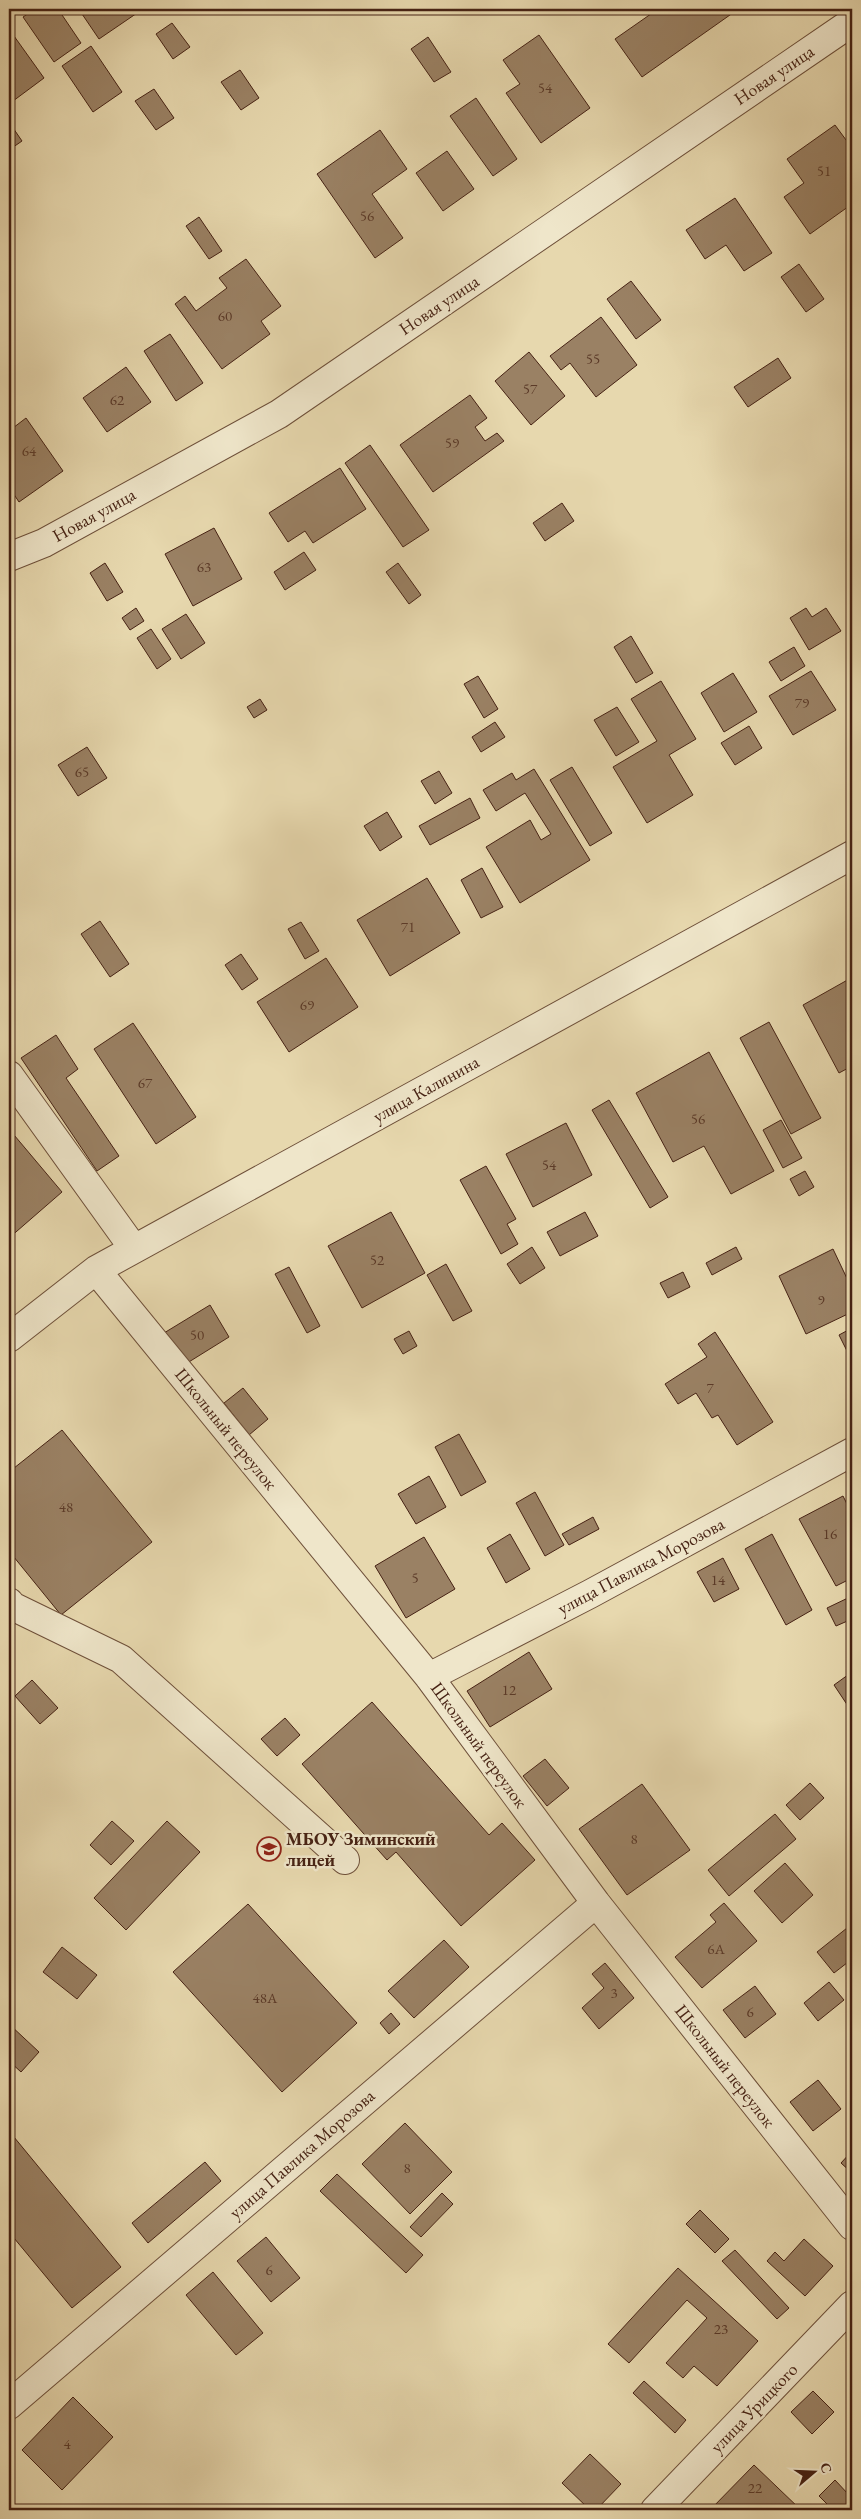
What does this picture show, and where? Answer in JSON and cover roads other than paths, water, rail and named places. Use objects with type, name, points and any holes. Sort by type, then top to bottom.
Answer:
[{"type":"street","name":"Новая улица","points":[[9,557],[44,543],[279,414],[852,22]]},
{"type":"street","name":"улица Калинина","points":[[9,1338],[96,1270],[852,856]]},
{"type":"street","points":[[9,1075],[134,1249]]},
{"type":"street","name":"Школьный переулок","points":[[96,1270],[429,1677],[596,1903],[852,2226]]},
{"type":"street","name":"улица Павлика Морозова","points":[[429,1677],[590,1594],[852,1452]]},
{"type":"street","points":[[9,1602],[12,1606],[121,1659],[345,1860]]},
{"type":"street","name":"улица Павлика Морозова","points":[[9,2405],[596,1903]]},
{"type":"street","name":"улица Урицкого","points":[[656,2510],[852,2305]]},
{"type":"place","name":"МБОУ Зиминский лицей","points":[[269,1849]]}]
